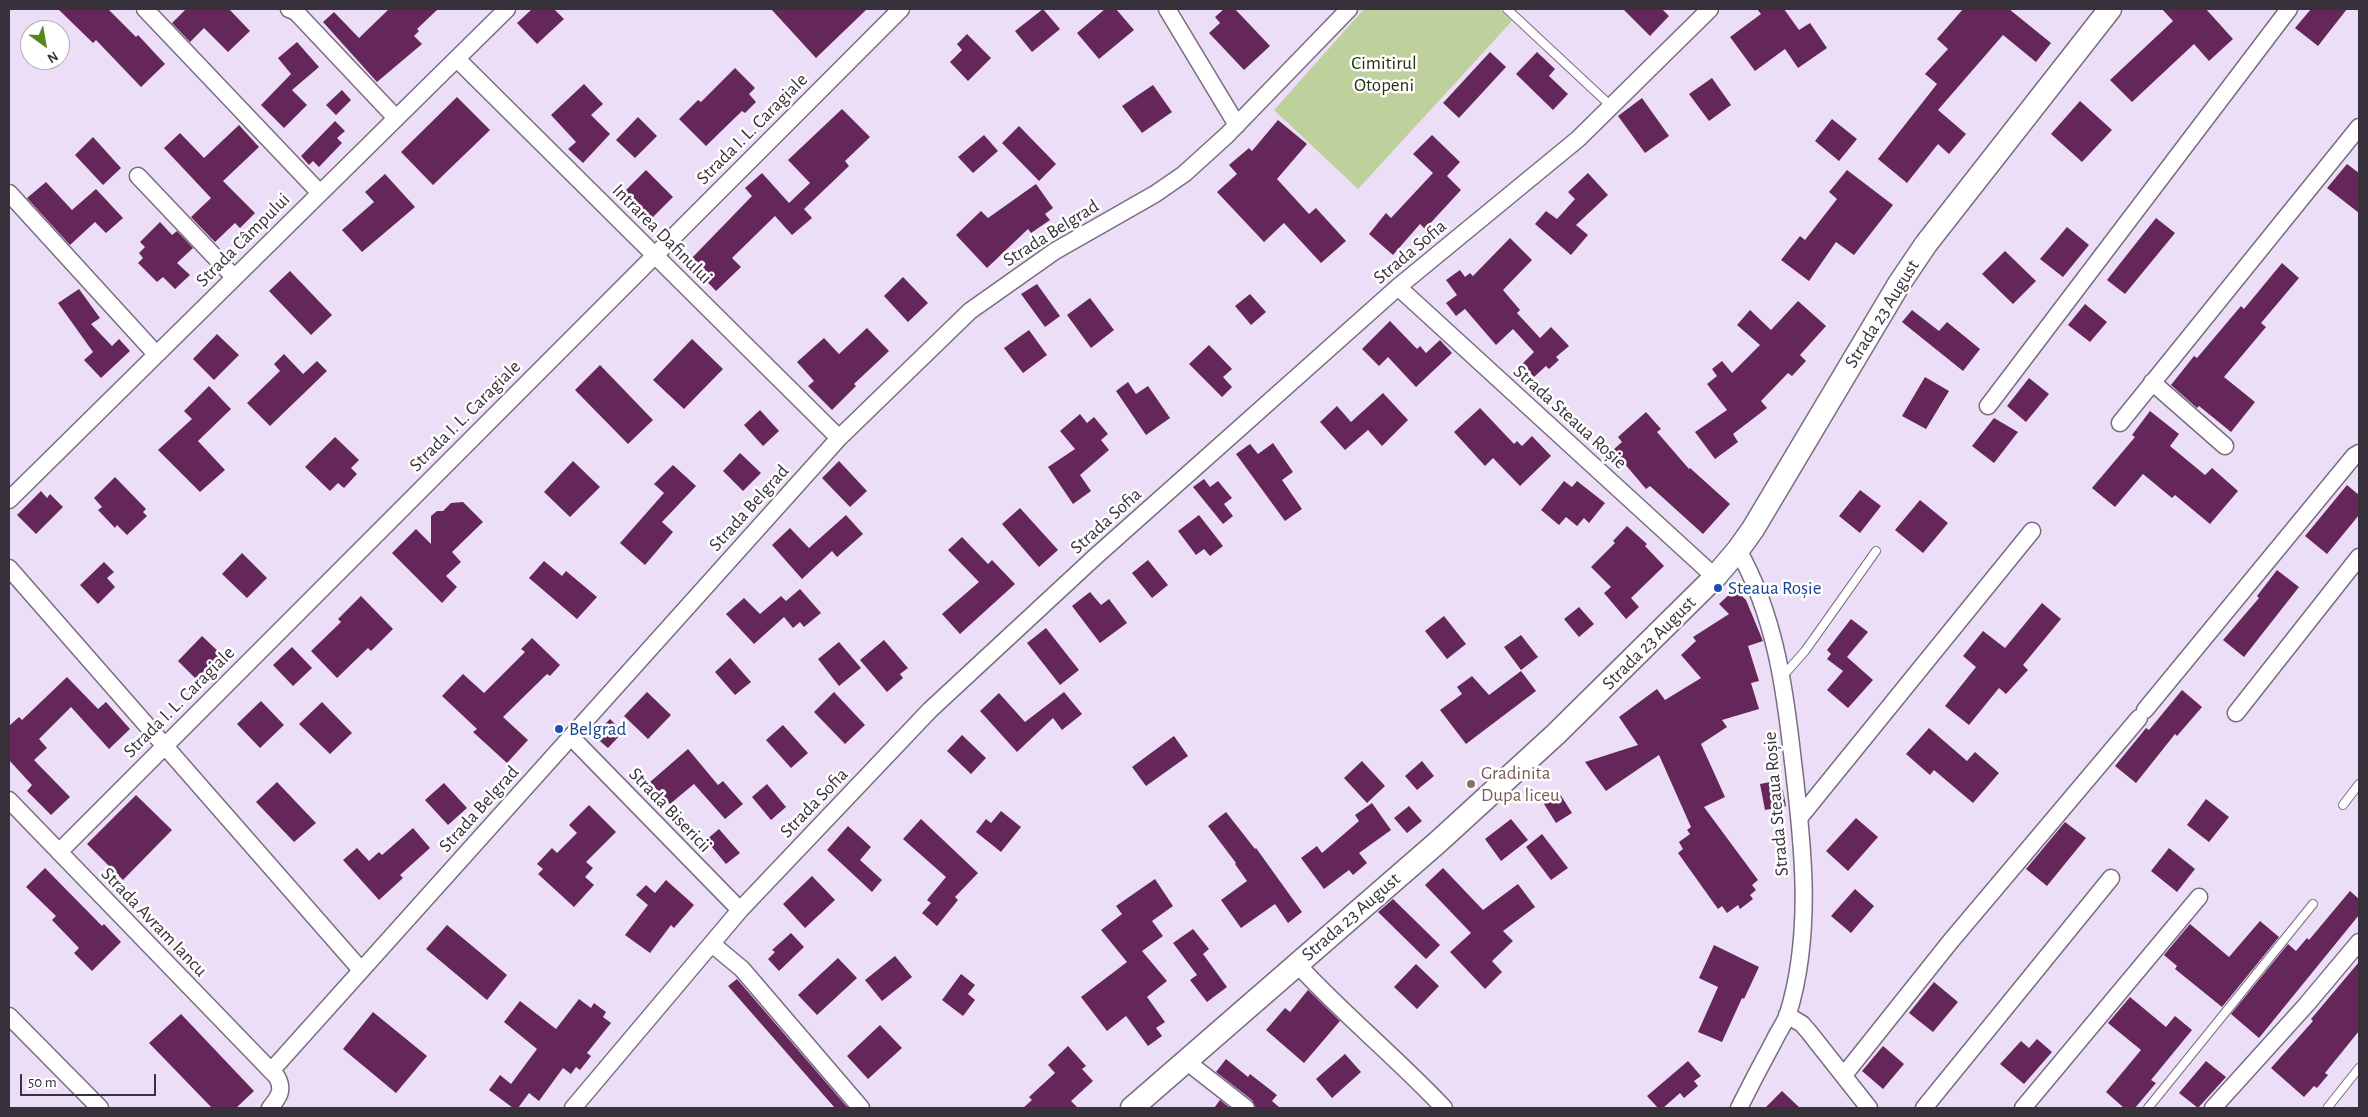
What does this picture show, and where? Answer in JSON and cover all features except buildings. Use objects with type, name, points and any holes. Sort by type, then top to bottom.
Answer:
[{"type":"main road","name":"Strada 23 August","points":[[1132,1108],[1438,842],[1556,734],[1716,577],[1738,550],[1899,284],[1926,244],[2110,9]]},
{"type":"street","points":[[145,9],[320,192]]},
{"type":"street","points":[[289,9],[296,12],[396,118]]},
{"type":"street","name":"Strada Câmpului","points":[[9,500],[507,9]]},
{"type":"street","name":"Strada I. L. Caragiale","points":[[59,852],[901,9]]},
{"type":"street","points":[[1167,9],[1237,125]]},
{"type":"street","name":"Strada Belgrad","points":[[271,1071],[839,438],[970,311],[1054,251],[1162,189],[1184,174],[1237,125],[1349,9]]},
{"type":"street","name":"Strada Sofia","points":[[574,1108],[740,910],[930,710],[1095,557],[1398,287],[1578,139],[1710,9]]},
{"type":"street","points":[[1988,406],[2289,9]]},
{"type":"street","name":"Intrarea Dafinului","points":[[457,59],[839,438]]},
{"type":"street","points":[[2120,422],[2359,127]]},
{"type":"street","points":[[138,176],[234,277]]},
{"type":"street","points":[[9,193],[156,354]]},
{"type":"street","name":"Strada Steaua Roșie","points":[[1398,287],[1716,577]]},
{"type":"street","points":[[2152,382],[2225,446]]},
{"type":"street","points":[[1844,1075],[1950,942],[2142,714],[2354,456],[2359,453]]},
{"type":"street","points":[[1800,817],[2032,532]]},
{"type":"street","name":"Strada Steaua Roșie","points":[[1738,550],[1756,587],[1770,627],[1782,677],[1800,817],[1804,875],[1801,937],[1787,1015],[1739,1108]]},
{"type":"street","points":[[2236,713],[2359,557]]},
{"type":"street","points":[[9,568],[361,970]]},
{"type":"street","name":"Strada Bisericii","points":[[571,737],[740,910]]},
{"type":"street","name":"Strada Avram Iancu","points":[[9,800],[271,1071]]},
{"type":"street","points":[[1924,1108],[2111,878]]},
{"type":"street","points":[[2024,1108],[2199,897]]},
{"type":"street","points":[[2213,1108],[2307,1004],[2359,942]]},
{"type":"street","points":[[712,944],[742,969],[861,1108]]},
{"type":"street","points":[[1297,964],[1334,1004],[1368,1032],[1444,1108]]},
{"type":"street","points":[[1787,1015],[1802,1024],[1869,1108]]},
{"type":"street","points":[[9,1016],[100,1108]]},
{"type":"street","points":[[1186,1061],[1246,1108]]},
{"type":"street","points":[[270,1108],[281,1091],[281,1084],[271,1071]]},
{"type":"lane","points":[[1506,9],[1612,106]]},
{"type":"lane","points":[[1782,677],[1805,651],[1876,550]]},
{"type":"lane","points":[[2343,805],[2359,784]]},
{"type":"lane","points":[[2148,1108],[2313,904]]},
{"type":"lane","points":[[2328,1107],[2359,1068]]},
{"type":"green space","name":"Cimitirul Otopeni","points":[[1364,9],[1499,9],[1512,21],[1358,189],[1274,110]]},
{"type":"place","name":"Steaua Roșie","points":[[1718,588]]},
{"type":"place","name":"Belgrad","points":[[559,729]]},
{"type":"place","name":"Gradinita Dupa liceu","points":[[1471,784]]}]
